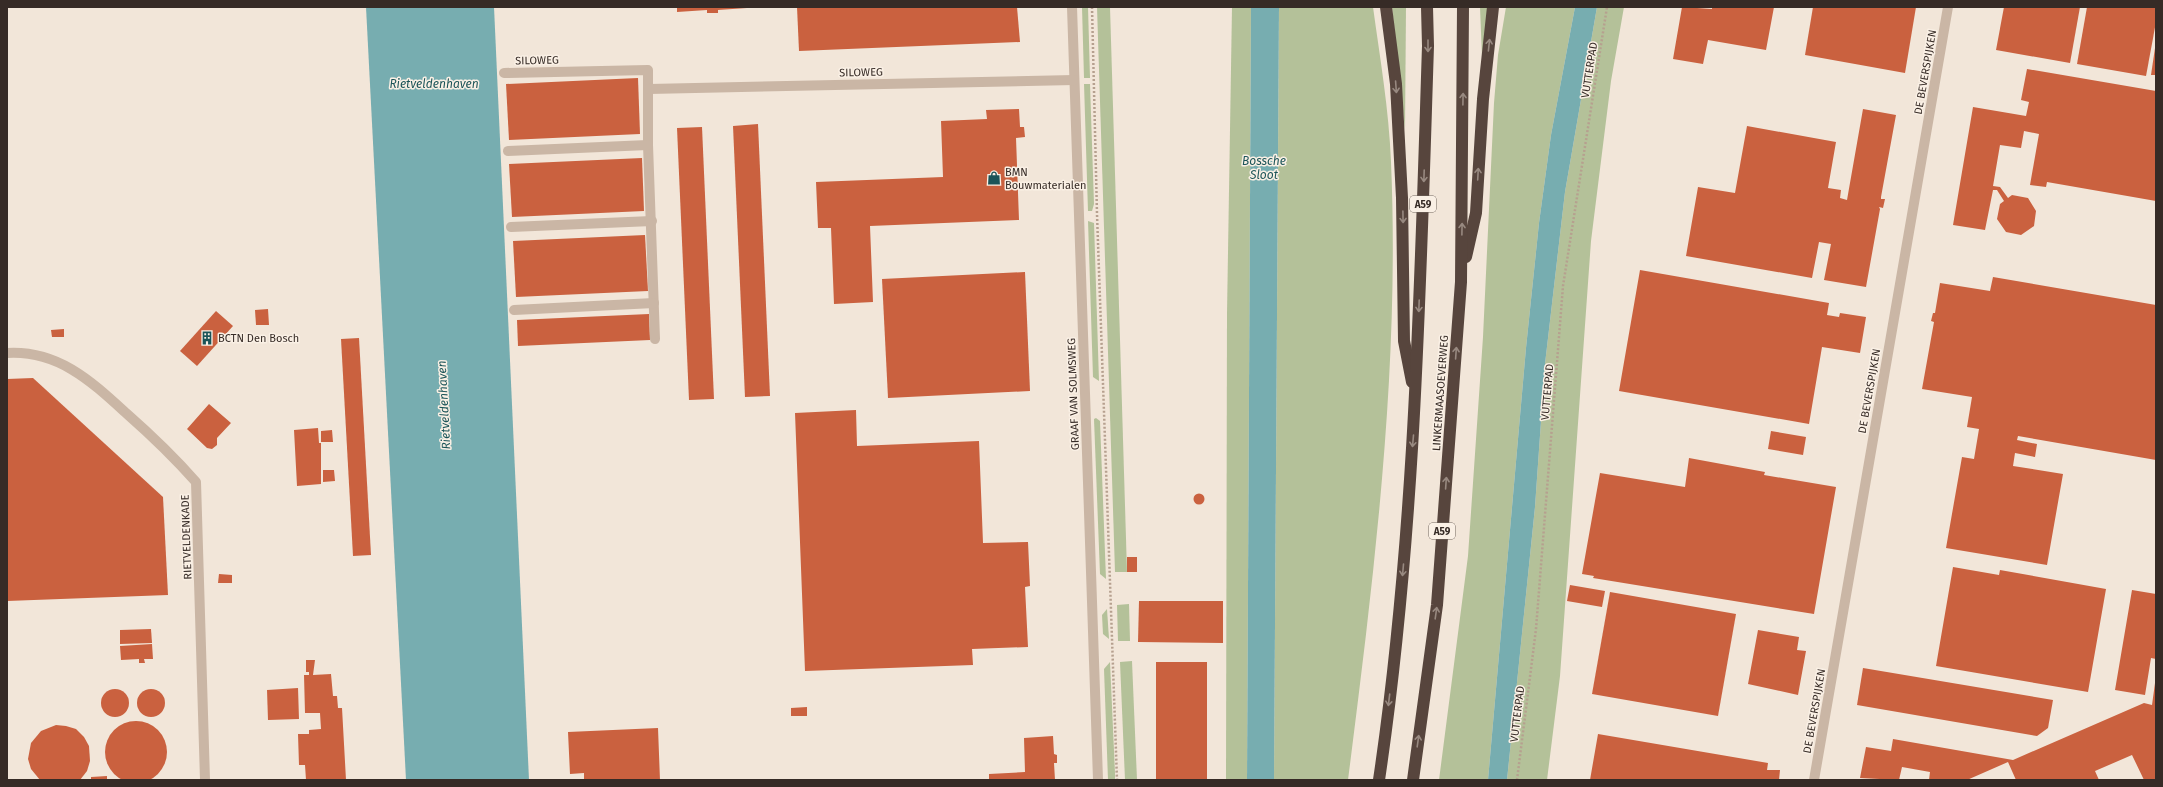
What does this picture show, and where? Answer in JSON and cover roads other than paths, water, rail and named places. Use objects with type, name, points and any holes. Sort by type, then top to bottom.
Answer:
[{"type":"highway","name":"A59","points":[[1386,7],[1396,84],[1402,183],[1404,341],[1416,402]]},
{"type":"highway","name":"A59","points":[[1379,780],[1400,603],[1416,402],[1428,54],[1427,7]]},
{"type":"highway","name":"LINKERMAASOEVERWEG","points":[[1413,780],[1437,606],[1461,282],[1463,7]]},
{"type":"highway","name":"A59","points":[[1461,282],[1476,213],[1483,99],[1493,7]]},
{"type":"street","name":"GRAAF VAN SOLMSWEG","points":[[1072,7],[1098,780]]},
{"type":"street","name":"DE BEVERSPIJKEN","points":[[1814,780],[1948,7]]},
{"type":"street","name":"SILOWEG","points":[[504,73],[648,70],[648,145],[652,222],[655,339]]},
{"type":"street","name":"SILOWEG","points":[[649,88],[1074,80]]},
{"type":"street","points":[[508,151],[648,145]]},
{"type":"street","points":[[511,227],[652,222]]},
{"type":"street","points":[[514,310],[654,303]]},
{"type":"street","name":"RIETVELDENKADE","points":[[7,353],[36,355],[62,364],[87,378],[165,448],[196,482],[205,780]]},
{"type":"water","name":"Rietveldenhaven","points":[[366,7],[494,7],[529,780],[406,780]]},
{"type":"water","name":"Bossche Sloot","points":[[1251,7],[1279,7],[1274,780],[1247,780]]},
{"type":"water","points":[[1575,7],[1597,7],[1565,192],[1545,364],[1535,507],[1507,780],[1488,780],[1526,348],[1539,223],[1551,135]]},
{"type":"place","name":"BMN Bouwmaterialen","points":[[994,178]]},
{"type":"place","name":"BCTN Den Bosch","points":[[207,338]]}]
